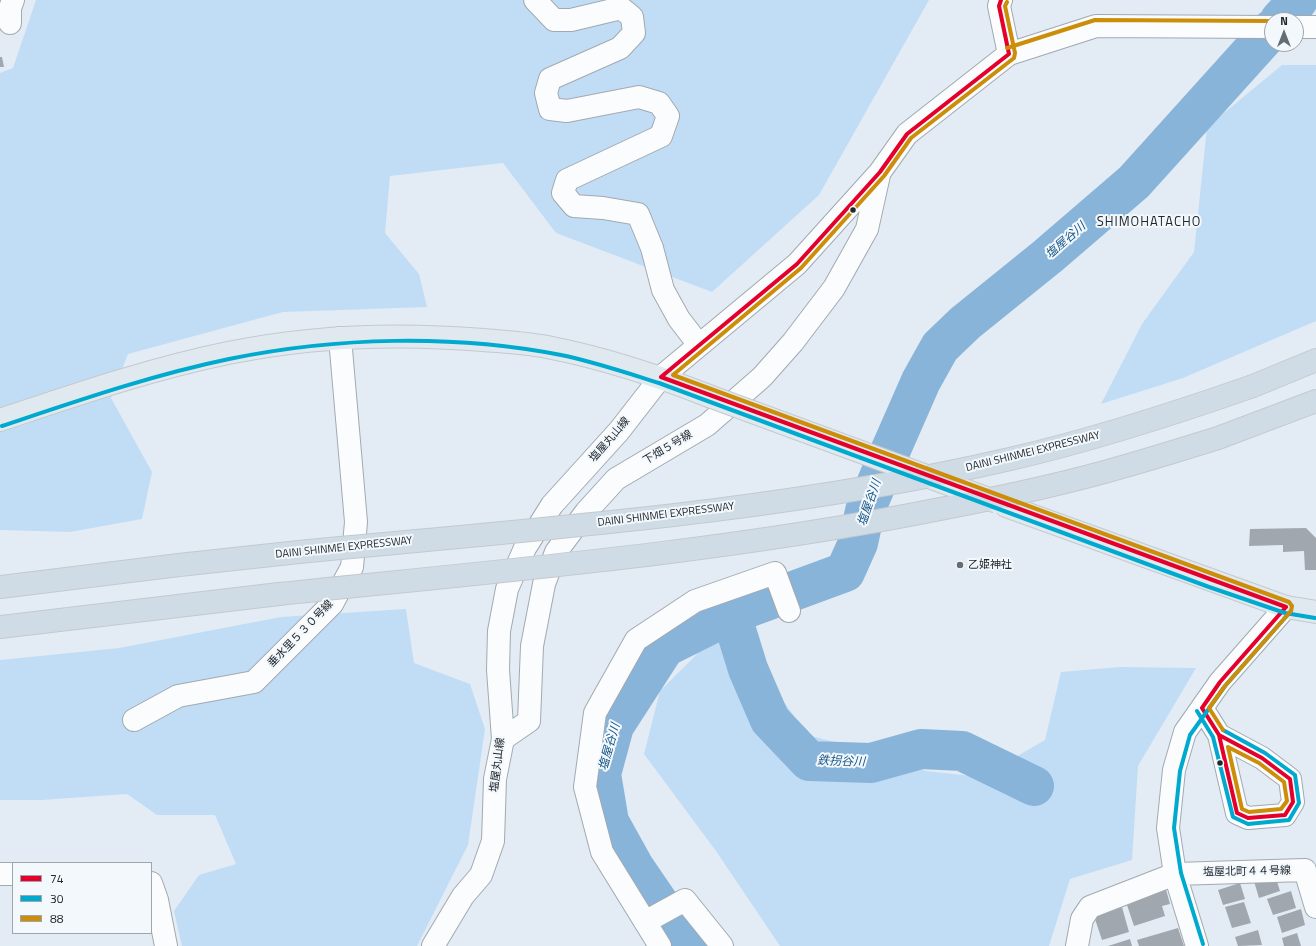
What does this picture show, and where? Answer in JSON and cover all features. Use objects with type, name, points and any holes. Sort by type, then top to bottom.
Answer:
[{"type":"highway","name":"DAINI SHINMEI EXPRESSWAY","points":[[0,587],[299,552],[623,521],[740,506],[919,478],[1011,459],[1099,436],[1177,412],[1253,386],[1316,360]]},
{"type":"highway","points":[[0,627],[62,618],[634,556],[840,527],[935,510],[1121,468],[1218,438],[1316,401]]},
{"type":"highway","points":[[0,631],[62,618]]},
{"type":"main road","points":[[0,420],[157,370],[229,353],[286,344],[340,338],[445,337],[499,341],[557,349],[606,360],[661,377],[1006,506],[1286,607],[1316,612]]},
{"type":"street","points":[[10,23],[10,8],[13,0]]},
{"type":"street","points":[[536,0],[554,20],[571,20],[621,8],[632,18],[634,33],[620,48],[550,79],[546,93],[550,109],[567,111],[639,97],[659,103],[668,116],[661,136],[567,180],[563,193],[574,206],[603,208],[638,214],[652,248],[663,290],[679,319],[698,345]]},
{"type":"street","points":[[1001,0],[999,6],[1009,54]]},
{"type":"street","name":"塩屋丸山線","points":[[433,946],[464,896],[481,875],[493,841],[495,779],[503,739],[498,670],[499,631],[507,589],[525,548],[552,505],[619,431],[661,377],[797,264],[880,172],[907,134],[1009,54],[1096,26],[1264,27]]},
{"type":"street","points":[[1304,27],[1316,27]]},
{"type":"street","name":"下畑５号線","points":[[503,739],[529,721],[532,646],[544,584],[556,552],[586,512],[616,479],[707,425],[762,377],[793,342],[834,288],[867,229],[880,172]]},
{"type":"street","name":"垂水里５３０号線","points":[[134,720],[178,696],[254,682],[332,604],[352,567],[356,522],[340,338]]},
{"type":"street","points":[[660,946],[602,852],[585,787],[595,713],[636,640],[694,601],[775,573],[789,611]]},
{"type":"street","points":[[1197,946],[1175,874],[1168,828],[1174,770],[1185,732],[1220,682],[1286,607]]},
{"type":"street","points":[[1202,708],[1219,735]]},
{"type":"street","name":"塩屋北町４４号線","points":[[1077,946],[1082,919],[1090,907],[1175,874],[1310,871],[1316,907]]},
{"type":"street","points":[[0,874],[12,874]]},
{"type":"street","points":[[152,886],[157,900],[166,946]]},
{"type":"street","points":[[646,922],[685,900],[722,946]]},
{"type":"shaded area","points":[[36,0],[929,0],[819,195],[712,292],[556,233],[503,163],[390,176],[385,233],[419,274],[427,307],[283,312],[128,354],[111,398],[152,472],[142,519],[70,532],[0,530],[0,73],[13,68]]},
{"type":"shaded area","points":[[1282,65],[1316,65],[1316,321],[1183,378],[1101,404],[1142,324],[1194,252],[1207,127]]},
{"type":"shaded area","points":[[406,609],[414,663],[470,684],[485,729],[468,845],[417,946],[182,946],[174,911],[199,875],[236,864],[215,815],[157,815],[127,794],[42,800],[0,800],[0,660],[119,648],[281,617]]},
{"type":"shaded area","points":[[751,628],[773,686],[807,735],[863,749],[926,771],[981,777],[1045,740],[1061,672],[1120,667],[1196,668],[1138,766],[1132,860],[1070,879],[1049,946],[780,946],[716,851],[644,754],[660,691],[710,641]]},
{"type":"building","points":[[0,57],[2,57],[4,67],[0,67]]},
{"type":"building","points":[[1306,528],[1316,538],[1316,570],[1305,570],[1304,551],[1283,552],[1283,545],[1249,546],[1250,529]]},
{"type":"building","points":[[1274,872],[1280,891],[1259,898],[1253,878]]},
{"type":"building","points":[[1240,883],[1245,899],[1223,905],[1218,890]]},
{"type":"building","points":[[1165,886],[1170,904],[1162,906],[1165,916],[1134,926],[1126,902]]},
{"type":"building","points":[[1291,891],[1296,908],[1273,915],[1267,899]]},
{"type":"building","points":[[1244,902],[1251,923],[1232,928],[1225,907]]},
{"type":"building","points":[[1122,907],[1129,932],[1102,940],[1094,916]]},
{"type":"building","points":[[1301,909],[1305,925],[1282,933],[1277,917]]},
{"type":"building","points":[[1178,928],[1184,946],[1139,946],[1137,940]]},
{"type":"building","points":[[1258,930],[1262,945],[1238,946],[1235,937]]},
{"type":"building","points":[[1297,933],[1301,946],[1284,946],[1282,938]]},
{"type":"building","points":[[1130,939],[1132,946],[1108,946]]},
{"type":"waterway","name":"塩屋谷川","points":[[1287,12],[1298,0]]},
{"type":"waterway","name":"塩屋谷川","points":[[688,946],[634,867],[609,822],[601,774],[614,726],[665,647],[731,614],[845,572],[858,543],[865,511],[885,463],[921,381],[940,347],[965,323],[1048,256],[1134,182],[1264,38]]},
{"type":"waterway","name":"鉄拐谷川","points":[[731,614],[748,669],[770,720],[809,761],[871,763],[921,749],[962,751],[1034,786]]},
{"type":"transit line","name":"74","points":[[661,377],[797,264],[880,172],[907,134],[1009,54],[999,6],[1001,0]]},
{"type":"transit line","name":"88","points":[[1007,2],[1005,6],[1015,53],[1014,58],[911,138],[884,176],[801,268],[673,375],[1289,602],[1292,606],[1291,611],[1225,686],[1209,708],[1223,730]]},
{"type":"transit line","name":"88","points":[[1007,48],[1095,20],[1264,21]]},
{"type":"transit line","name":"30","points":[[2,426],[115,389],[200,365],[270,352],[311,346],[395,341],[437,341],[520,348],[586,361],[659,383],[1209,587],[1285,613],[1315,618]]},
{"type":"transit line","name":"74","points":[[661,377],[1286,607]]},
{"type":"transit line","name":"74","points":[[1202,708],[1220,682],[1286,607]]},
{"type":"transit line","name":"30","points":[[1203,944],[1181,873],[1174,828],[1180,771],[1190,735],[1225,686],[1291,611]]},
{"type":"transit line","name":"74","points":[[1202,708],[1219,735]]},
{"type":"transit line","name":"30","points":[[1197,711],[1213,737],[1233,817],[1248,824],[1289,820],[1299,803],[1295,775],[1265,753],[1223,730]]},
{"type":"transit line","name":"74","points":[[1219,735],[1262,758],[1290,779],[1293,802],[1285,815],[1248,818],[1237,813],[1219,735]]},
{"type":"transit line","name":"88","points":[[1228,747],[1259,763],[1284,782],[1287,801],[1281,809],[1249,812],[1242,809],[1228,747]]},
{"type":"place","name":"乙姫神社","points":[[960,565]]},
{"type":"district","name":"SHIMOHATACHO","points":[[1149,223]]}]
